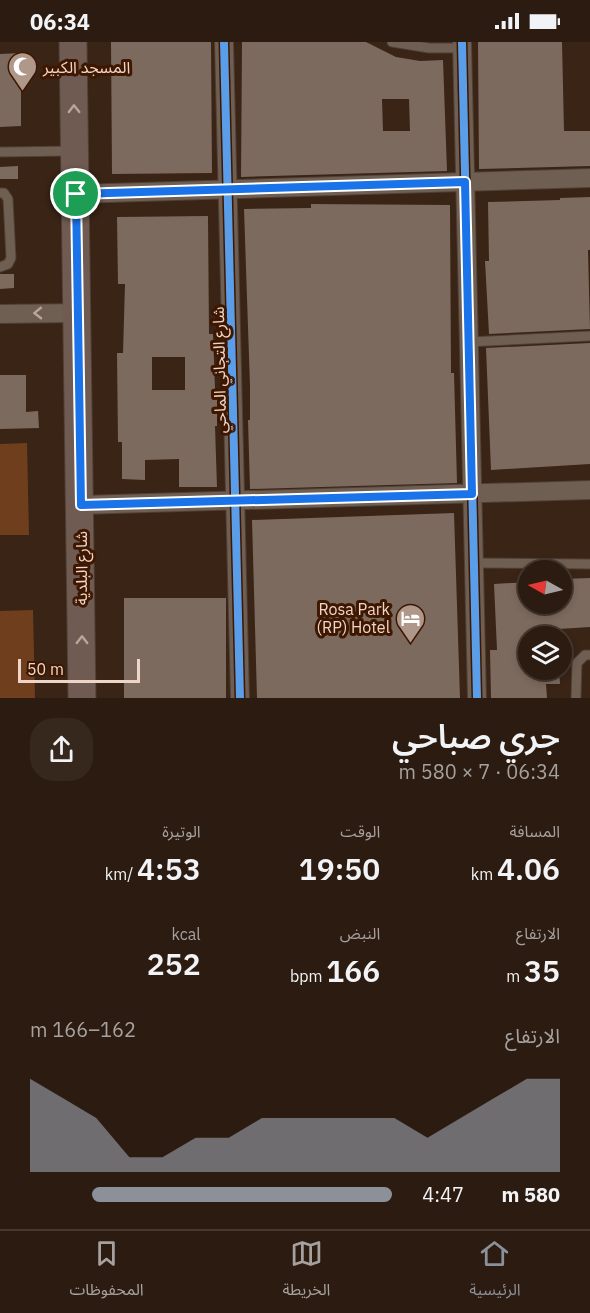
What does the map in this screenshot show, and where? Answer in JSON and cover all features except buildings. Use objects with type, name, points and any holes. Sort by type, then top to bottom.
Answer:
[{"type":"street","name":"شارع البلدية","points":[[74,42],[82,698]]},
{"type":"street","name":"شارع التجاني الماحي","points":[[224,42],[240,698]]},
{"type":"street","points":[[462,45],[477,698]]},
{"type":"street","points":[[76,194],[590,178]]},
{"type":"street","points":[[0,314],[76,313]]},
{"type":"street","points":[[81,505],[590,490]]},
{"type":"lane","points":[[392,42],[429,48],[462,45]]},
{"type":"lane","points":[[0,152],[75,151]]},
{"type":"lane","points":[[0,193],[8,199],[5,230],[11,258],[8,264],[0,267]]},
{"type":"lane","points":[[468,342],[590,336]]},
{"type":"lane","points":[[474,563],[590,564]]},
{"type":"lane","points":[[576,698],[577,663],[585,655],[590,655]]},
{"type":"shaded area","points":[[27,443],[29,535],[0,535],[0,444]]},
{"type":"shaded area","points":[[33,610],[35,698],[0,698],[0,611]]},
{"type":"cycle path","points":[[224,42],[240,698]]},
{"type":"cycle path","points":[[462,42],[477,698]]},
{"type":"place","name":"المسجد الكبير","points":[[22,92]]},
{"type":"place","name":"Rosa Park (RP) Hotel","points":[[411,644]]},
{"type":"route","points":[[465,182],[472,494],[81,505],[76,313],[76,194],[465,182]]}]
